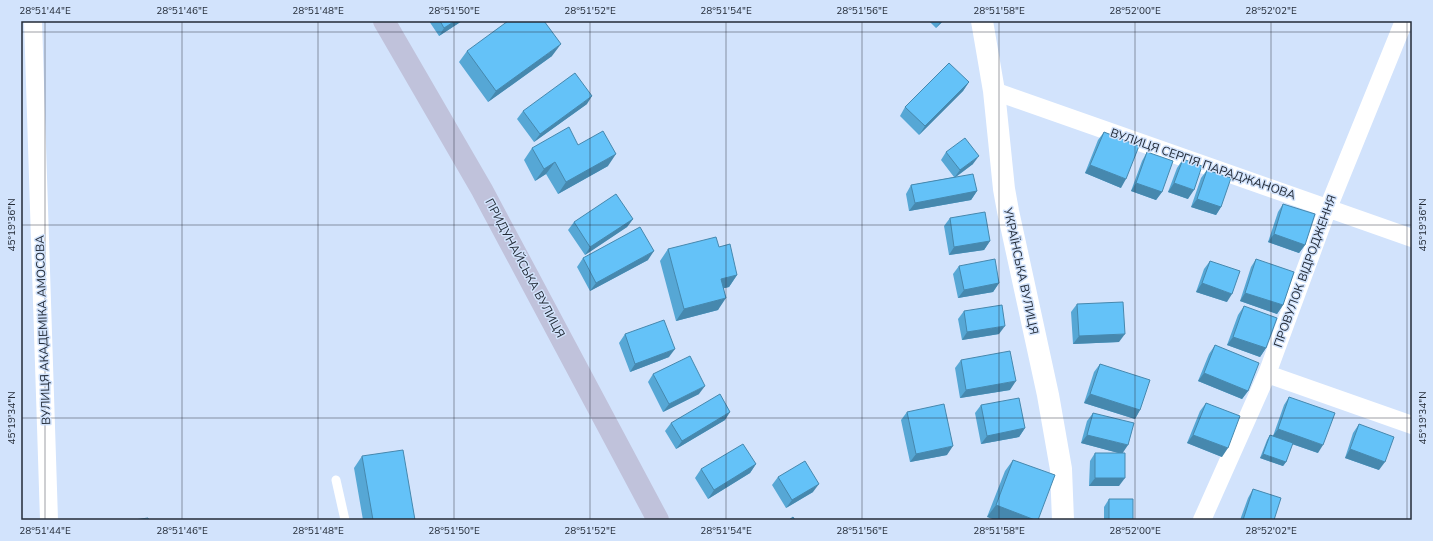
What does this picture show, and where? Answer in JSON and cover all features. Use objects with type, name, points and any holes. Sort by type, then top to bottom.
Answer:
[{"type":"main road","name":"ПРИДУНАЙСЬКА ВУЛИЦЯ","points":[[384,21],[482,190],[658,520]]},
{"type":"street","name":"ВУЛИЦЯ АКАДЕМІКА АМОСОВА","points":[[32,21],[49,520]]},
{"type":"street","name":"УКРАЇНСЬКА ВУЛИЦЯ","points":[[982,21],[994,91],[1006,204],[1048,395],[1060,469],[1063,520]]},
{"type":"street","name":"ПРОВУЛОК ВІДРОДЖЕННЯ","points":[[1202,520],[1267,374],[1328,208],[1404,21]]},
{"type":"street","name":"ВУЛИЦЯ СЕРГІЯ ПАРАДЖАНОВА","points":[[994,91],[1412,238]]},
{"type":"street","points":[[1267,374],[1412,425]]},
{"type":"lane","points":[[336,480],[345,520]]},
{"type":"building","points":[[440,21],[455,21],[444,28]]},
{"type":"building","points":[[508,21],[544,21],[561,44],[496,91],[467,51]]},
{"type":"building","points":[[949,63],[969,82],[925,126],[905,107]]},
{"type":"building","points":[[575,73],[592,96],[540,134],[523,111]]},
{"type":"building","points":[[569,127],[578,145],[603,131],[616,154],[566,182],[555,162],[544,169],[532,148]]},
{"type":"building","points":[[1104,132],[1139,146],[1126,179],[1090,165]]},
{"type":"building","points":[[965,138],[979,156],[960,170],[946,152]]},
{"type":"building","points":[[1147,152],[1173,161],[1162,192],[1136,183]]},
{"type":"building","points":[[1183,159],[1202,166],[1194,190],[1174,183]]},
{"type":"building","points":[[1207,170],[1231,178],[1221,207],[1197,199]]},
{"type":"building","points":[[973,174],[977,191],[915,203],[911,185]]},
{"type":"building","points":[[616,194],[633,219],[590,247],[574,222]]},
{"type":"building","points":[[1283,204],[1315,214],[1305,245],[1274,234]]},
{"type":"building","points":[[985,212],[990,241],[954,247],[950,218]]},
{"type":"building","points":[[640,227],[654,251],[596,283],[583,258]]},
{"type":"building","points":[[716,237],[719,247],[730,244],[737,275],[721,279],[726,298],[684,309],[668,249]]},
{"type":"building","points":[[995,259],[999,283],[964,290],[959,266]]},
{"type":"building","points":[[1256,259],[1294,272],[1283,305],[1245,293]]},
{"type":"building","points":[[1210,261],[1240,271],[1232,294],[1202,283]]},
{"type":"building","points":[[1123,302],[1125,334],[1079,336],[1077,304]]},
{"type":"building","points":[[1002,305],[1005,326],[967,332],[964,311]]},
{"type":"building","points":[[1244,306],[1277,318],[1266,348],[1233,337]]},
{"type":"building","points":[[664,320],[675,349],[635,364],[625,334]]},
{"type":"building","points":[[1215,345],[1259,363],[1248,391],[1204,373]]},
{"type":"building","points":[[1010,351],[1016,381],[966,390],[961,360]]},
{"type":"building","points":[[690,356],[705,386],[669,404],[653,374]]},
{"type":"building","points":[[1100,364],[1150,380],[1140,410],[1090,394]]},
{"type":"building","points":[[720,394],[730,412],[682,441],[671,423]]},
{"type":"building","points":[[1289,397],[1335,413],[1323,445],[1278,429]]},
{"type":"building","points":[[1019,398],[1025,428],[987,436],[981,405]]},
{"type":"building","points":[[1206,403],[1240,416],[1228,448],[1193,435]]},
{"type":"building","points":[[944,404],[953,446],[916,454],[907,412]]},
{"type":"building","points":[[1093,413],[1134,423],[1128,445],[1087,435]]},
{"type":"building","points":[[1359,424],[1394,437],[1385,462],[1350,449]]},
{"type":"building","points":[[1270,435],[1293,443],[1286,462],[1263,454]]},
{"type":"building","points":[[743,444],[756,464],[714,490],[701,469]]},
{"type":"building","points":[[403,450],[415,520],[373,520],[362,456]]},
{"type":"building","points":[[1095,453],[1125,453],[1125,478],[1095,478]]},
{"type":"building","points":[[1013,460],[1055,475],[1038,520],[996,505]]},
{"type":"building","points":[[805,461],[819,484],[792,500],[778,477]]},
{"type":"building","points":[[1253,489],[1281,498],[1274,520],[1243,520]]},
{"type":"building","points":[[1109,499],[1133,499],[1133,520],[1109,520]]},
{"type":"building","points":[[148,518],[149,520],[134,520]]}]
